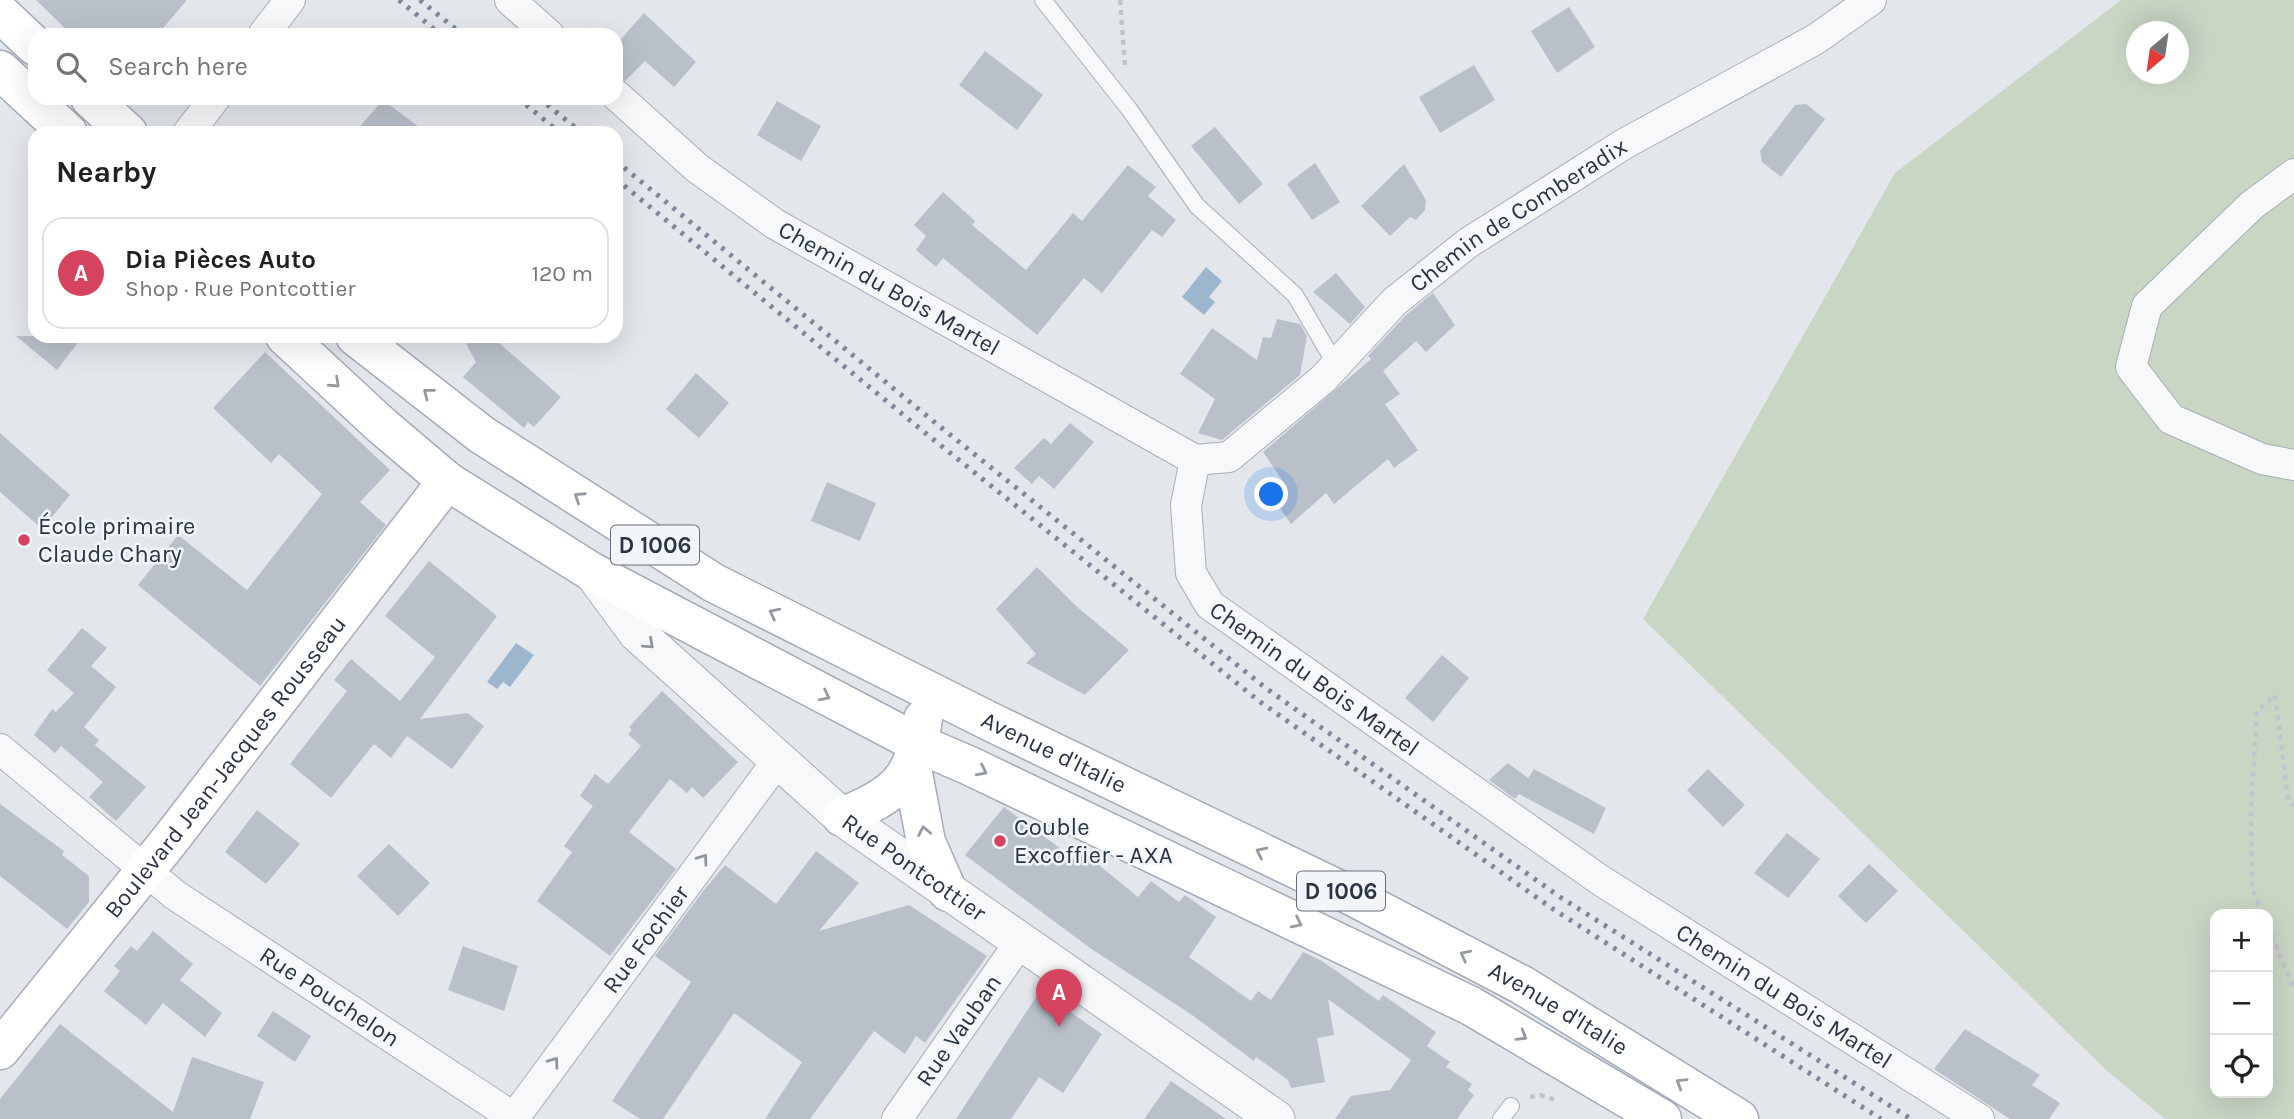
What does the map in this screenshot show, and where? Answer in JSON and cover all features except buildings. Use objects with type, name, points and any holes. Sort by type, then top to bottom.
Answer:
[{"type":"main road","points":[[0,13],[28,39]]},
{"type":"main road","points":[[0,70],[28,96]]},
{"type":"main road","points":[[38,105],[60,126]]},
{"type":"main road","points":[[98,105],[120,126]]},
{"type":"main road","name":"D 1006","points":[[293,343],[381,425],[447,481]]},
{"type":"main road","name":"D 1006","points":[[364,343],[482,435]]},
{"type":"main road","name":"Boulevard Jean-Jacques Rousseau","points":[[0,1050],[145,871],[482,435]]},
{"type":"main road","name":"Avenue d'Italie","points":[[482,435],[714,583],[928,691],[1352,896],[1522,985],[1739,1119]]},
{"type":"main road","name":"Avenue d'Italie","points":[[447,481],[592,572],[916,756],[970,766],[1471,1006],[1662,1119]]},
{"type":"main road","points":[[928,691],[916,756],[926,842],[948,892]]},
{"type":"main road","points":[[842,817],[872,804],[896,787],[916,756]]},
{"type":"street","points":[[268,28],[290,0]]},
{"type":"street","points":[[510,0],[541,28]]},
{"type":"street","name":"Chemin de Comberadix","points":[[1195,460],[1229,457],[1336,365],[1394,302],[1468,243],[1624,144],[1816,39],[1871,0]]},
{"type":"street","name":"Chemin du Bois Martel","points":[[623,101],[697,168],[775,224],[1195,460],[1186,505],[1191,573],[1210,606],[1600,880],[1979,1119]]},
{"type":"street","points":[[193,126],[210,105]]},
{"type":"street","points":[[2294,174],[2252,205],[2147,306],[2131,367],[2171,419],[2262,459],[2294,465]]},
{"type":"street","name":"Rue Pontcottier","points":[[592,572],[637,633],[842,817],[1276,1119]]},
{"type":"street","name":"Rue Pouchelon","points":[[0,749],[175,895],[514,1118]]},
{"type":"street","name":"Rue Fochier","points":[[514,1118],[778,760]]},
{"type":"street","name":"Rue Vauban","points":[[897,1119],[1020,942]]},
{"type":"lane","points":[[1043,0],[1129,109],[1197,206],[1295,295],[1336,365]]},
{"type":"path","points":[[1120,0],[1129,109]]},
{"type":"path","points":[[2261,909],[2252,889],[2250,808],[2257,711],[2276,695],[2288,798],[2294,806]]},
{"type":"path","points":[[2273,938],[2294,989]]},
{"type":"path","points":[[1506,1113],[1526,1098],[1540,1094],[1555,1100],[1563,1090]]},
{"type":"green space","points":[[2121,0],[2294,0],[2294,1119],[2165,1119],[2105,1069],[1643,619],[1895,173]]},
{"type":"water","points":[[1206,267],[1222,281],[1209,297],[1215,302],[1204,315],[1182,297]]},
{"type":"water","points":[[516,643],[534,655],[510,687],[503,682],[497,689],[487,682]]},
{"type":"railway","points":[[399,0],[433,28]]},
{"type":"railway","points":[[420,0],[454,28]]},
{"type":"railway","points":[[526,105],[552,126]]},
{"type":"railway","points":[[548,105],[573,126]]},
{"type":"railway","points":[[623,167],[938,425],[1267,689],[1560,897],[1911,1119]]},
{"type":"railway","points":[[623,185],[929,436],[1259,701],[1553,909],[1881,1119]]},
{"type":"place","name":"École primaire Claude Chary","points":[[24,540]]},
{"type":"place","name":"Couble Excoffier - AXA","points":[[1000,841]]},
{"type":"place","name":"Dia Pièces Auto","points":[[1059,1027]]}]
